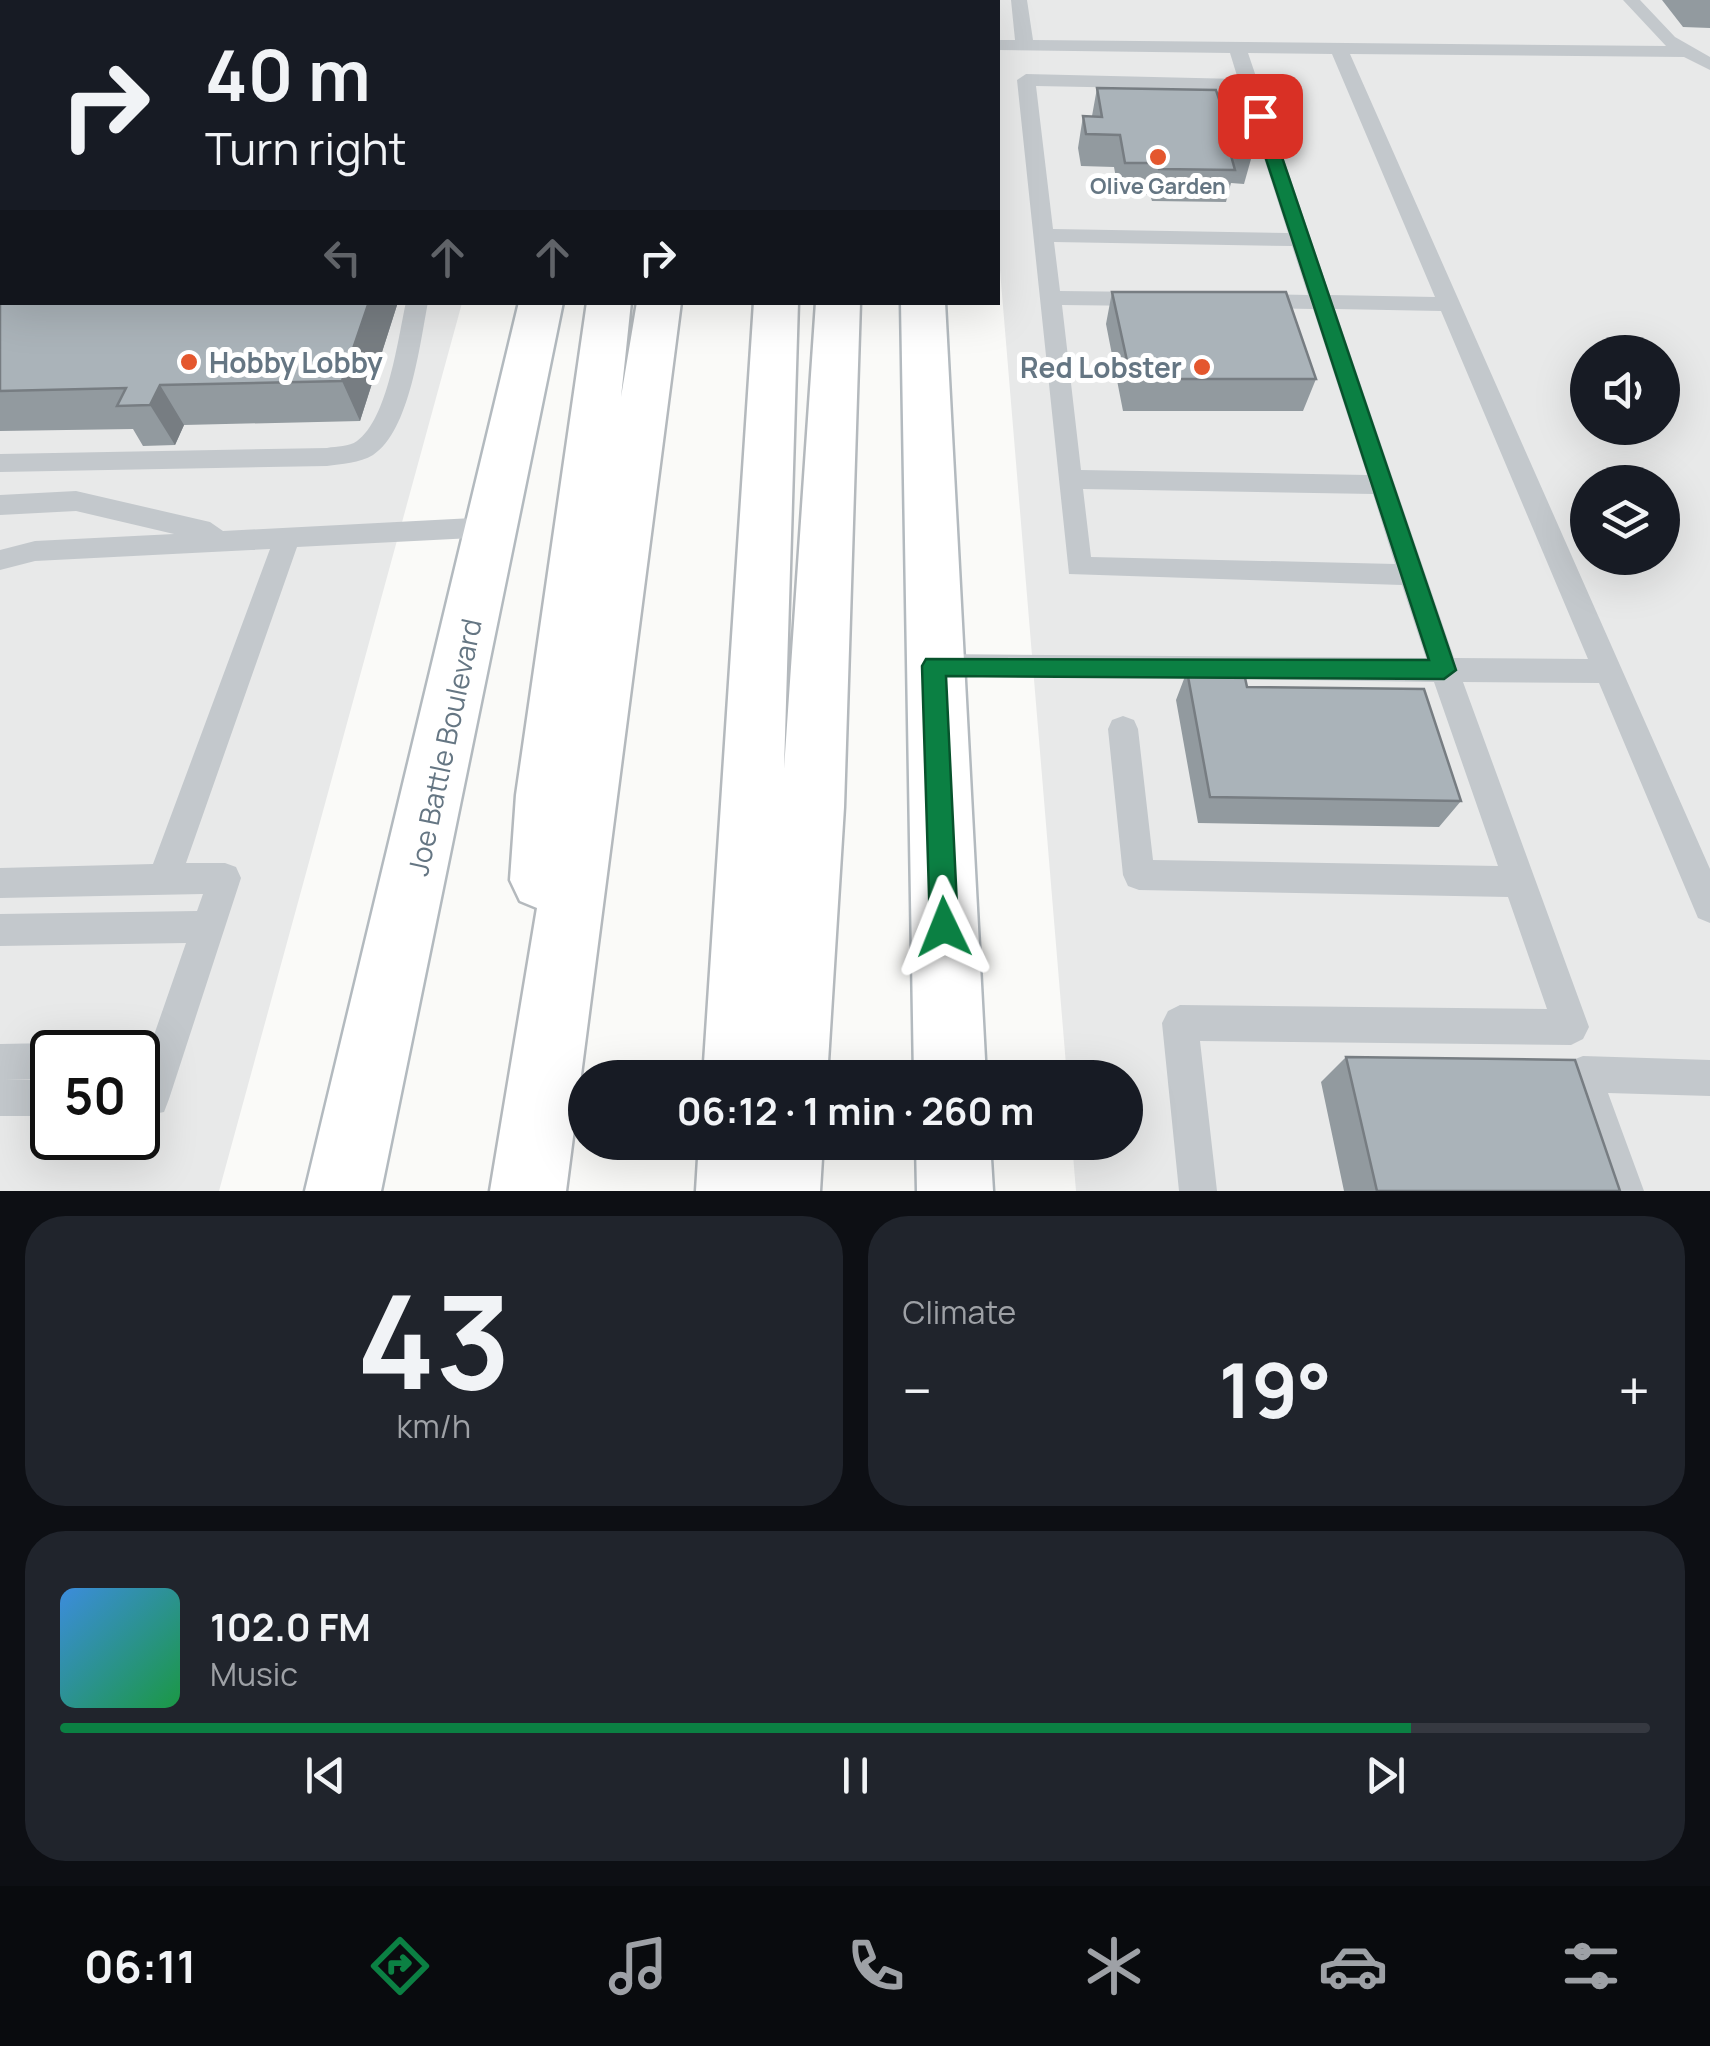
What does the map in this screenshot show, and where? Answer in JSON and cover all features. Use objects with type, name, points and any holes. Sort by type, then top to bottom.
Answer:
[{"type":"main road","name":"Joe Battle Boulevard","points":[[343,1191],[540,305]]},
{"type":"main road","points":[[528,1191],[546,794],[609,305]]},
{"type":"main road","points":[[528,1191],[659,305]]},
{"type":"main road","points":[[740,1060],[776,305]]},
{"type":"main road","points":[[793,1060],[814,807],[838,305]]},
{"type":"main road","points":[[924,305],[949,1060]]},
{"type":"main road","points":[[734,1191],[735,1160]]},
{"type":"main road","points":[[782,1191],[785,1160]]},
{"type":"main road","points":[[954,1160],[955,1191]]},
{"type":"lane","points":[[1019,0],[1025,46]]},
{"type":"lane","points":[[1630,0],[1669,41],[1710,65]]},
{"type":"lane","points":[[1000,45],[1688,52]]},
{"type":"lane","points":[[1237,48],[1444,670],[1625,1191]]},
{"type":"lane","points":[[1339,48],[1710,907]]},
{"type":"lane","points":[[1250,84],[1026,80],[1079,567],[1413,575]]},
{"type":"lane","points":[[1043,235],[1301,240]]},
{"type":"lane","points":[[1050,298],[1166,300]]},
{"type":"lane","points":[[1225,300],[1449,304]]},
{"type":"lane","points":[[0,463],[327,457],[365,448],[382,427],[395,395],[417,305]]},
{"type":"lane","points":[[1069,479],[1383,485]]},
{"type":"lane","points":[[0,505],[76,502],[246,540]]},
{"type":"lane","points":[[0,560],[35,552],[492,527]]},
{"type":"lane","points":[[164,879],[288,538]]},
{"type":"lane","points":[[934,666],[1608,672]]},
{"type":"lane","points":[[1123,729],[1139,875],[1520,882]]},
{"type":"lane","points":[[0,882],[226,878],[160,1039]]},
{"type":"lane","points":[[0,930],[209,927]]},
{"type":"lane","points":[[1198,1191],[1180,1023],[1571,1027]]},
{"type":"lane","points":[[0,1062],[30,1061]]},
{"type":"lane","points":[[1583,1074],[1710,1078]]},
{"type":"lane","points":[[0,1098],[30,1098]]},
{"type":"shaded area","points":[[1000,0],[1710,0],[1710,1191],[1076,1191],[1073,1160],[1143,1160],[1143,1060],[1066,1060],[1000,270]]},
{"type":"shaded area","points":[[0,305],[461,305],[219,1191],[0,1191]]},
{"type":"building","points":[[1097,88],[1216,90],[1219,99],[1237,100],[1253,152],[1230,152],[1235,170],[1159,169],[1157,163],[1125,163],[1120,135],[1086,134],[1083,116],[1102,117]]},
{"type":"building","points":[[1112,292],[1286,292],[1316,379],[1131,379]]},
{"type":"building","name":"Hobby Lobby","points":[[0,305],[368,305],[342,381],[160,385],[150,405],[117,406],[126,388],[0,391]]},
{"type":"building","points":[[1187,671],[1244,673],[1247,687],[1424,689],[1461,801],[1210,797]]},
{"type":"building","points":[[1346,1057],[1575,1060],[1620,1191],[1377,1191]]},
{"type":"place","name":"Olive Garden","points":[[1158,157]]},
{"type":"place","name":"Hobby Lobby","points":[[189,362]]},
{"type":"place","name":"Red Lobster","points":[[1202,367]]},
{"type":"route","points":[[944,927],[934,666],[1444,670],[1260,116]]}]
